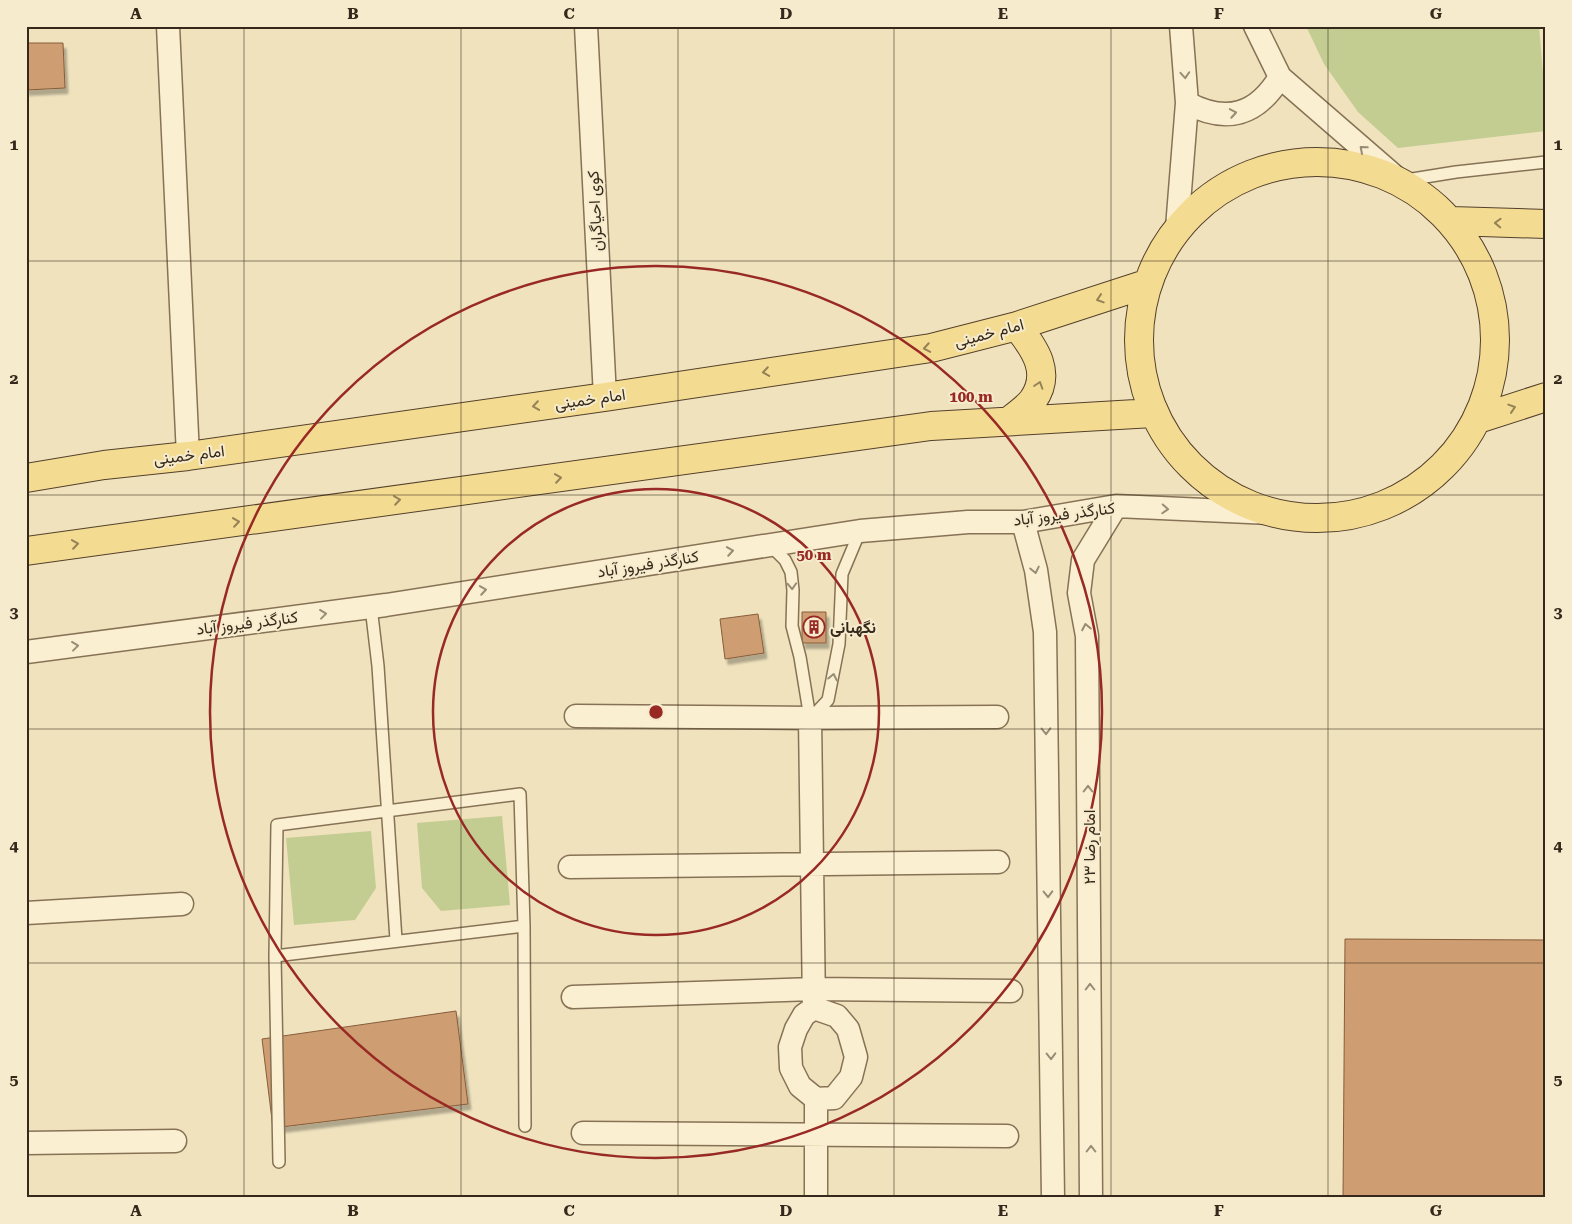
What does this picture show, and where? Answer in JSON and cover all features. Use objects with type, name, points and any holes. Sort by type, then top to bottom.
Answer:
[{"type":"main road","points":[[1342,163],[1400,181],[1451,221],[1476,256],[1491,295],[1497,337],[1492,379],[1478,419],[1442,468],[1391,503],[1332,518],[1271,513],[1222,492],[1181,458],[1153,413],[1140,371],[1138,327],[1146,284],[1177,228],[1223,187],[1280,165],[1342,163]]},
{"type":"main road","points":[[1451,221],[1546,224]]},
{"type":"main road","name":"امام خمینی","points":[[26,478],[104,465],[188,456],[605,397],[931,348],[1017,326],[1146,284]]},
{"type":"main road","points":[[1009,421],[1032,401],[1042,380],[1037,354],[1017,326]]},
{"type":"main road","points":[[1478,419],[1546,397]]},
{"type":"main road","points":[[26,551],[931,426],[1153,413]]},
{"type":"street","points":[[168,26],[188,456]]},
{"type":"street","name":"کوی احیاگران","points":[[586,26],[605,397]]},
{"type":"street","points":[[1177,228],[1187,103],[1181,26]]},
{"type":"street","points":[[1256,26],[1280,76],[1400,181]]},
{"type":"street","points":[[1187,103],[1203,112],[1222,115],[1240,112],[1257,105],[1270,92],[1280,76]]},
{"type":"street","name":"کنارگذر فیروز آباد","points":[[26,652],[370,607],[860,531],[968,522],[1023,522],[1116,506],[1271,513]]},
{"type":"street","name":"امام رضا ۲۳","points":[[1091,1198],[1087,636],[1079,593],[1083,560],[1116,506]]},
{"type":"street","points":[[1023,522],[1036,570],[1045,632],[1052,1198]]},
{"type":"street","points":[[576,716],[997,717]]},
{"type":"street","points":[[810,718],[814,998],[796,1030],[790,1047],[791,1068],[800,1086],[816,1099],[834,1098],[851,1077],[856,1057],[848,1029],[837,1016],[814,998]]},
{"type":"street","points":[[570,867],[998,862]]},
{"type":"street","points":[[26,913],[182,904]]},
{"type":"street","points":[[573,997],[814,998],[1011,991]]},
{"type":"street","points":[[816,1099],[816,1198]]},
{"type":"street","points":[[583,1133],[1007,1136]]},
{"type":"street","points":[[26,1143],[175,1141]]},
{"type":"lane","points":[[1400,181],[1456,172],[1546,162]]},
{"type":"lane","points":[[810,718],[828,700],[839,644],[842,574],[860,531]]},
{"type":"lane","points":[[770,545],[785,560],[791,572],[793,590],[792,626],[800,657],[810,718]]},
{"type":"lane","points":[[370,607],[378,666],[396,940]]},
{"type":"lane","points":[[278,1162],[274,956],[276,825],[520,794],[524,926],[525,1126]]},
{"type":"lane","points":[[274,956],[524,926]]},
{"type":"green space","points":[[1306,26],[1539,26],[1546,108],[1546,131],[1398,148],[1358,112],[1324,64]]},
{"type":"green space","points":[[502,816],[510,905],[441,911],[422,888],[417,823]]},
{"type":"green space","points":[[371,831],[376,888],[355,920],[294,925],[286,838]]},
{"type":"building","points":[[26,43],[63,43],[65,88],[26,90]]},
{"type":"building","name":"نگهبانی","points":[[802,612],[826,612],[826,643],[802,643]]},
{"type":"building","points":[[758,614],[764,653],[725,659],[720,619]]},
{"type":"building","points":[[1345,939],[1546,940],[1546,1198],[1343,1198]]},
{"type":"building","points":[[456,1011],[468,1104],[273,1128],[262,1039]]},
{"type":"place","name":"نگهبانی","points":[[814,627]]}]
